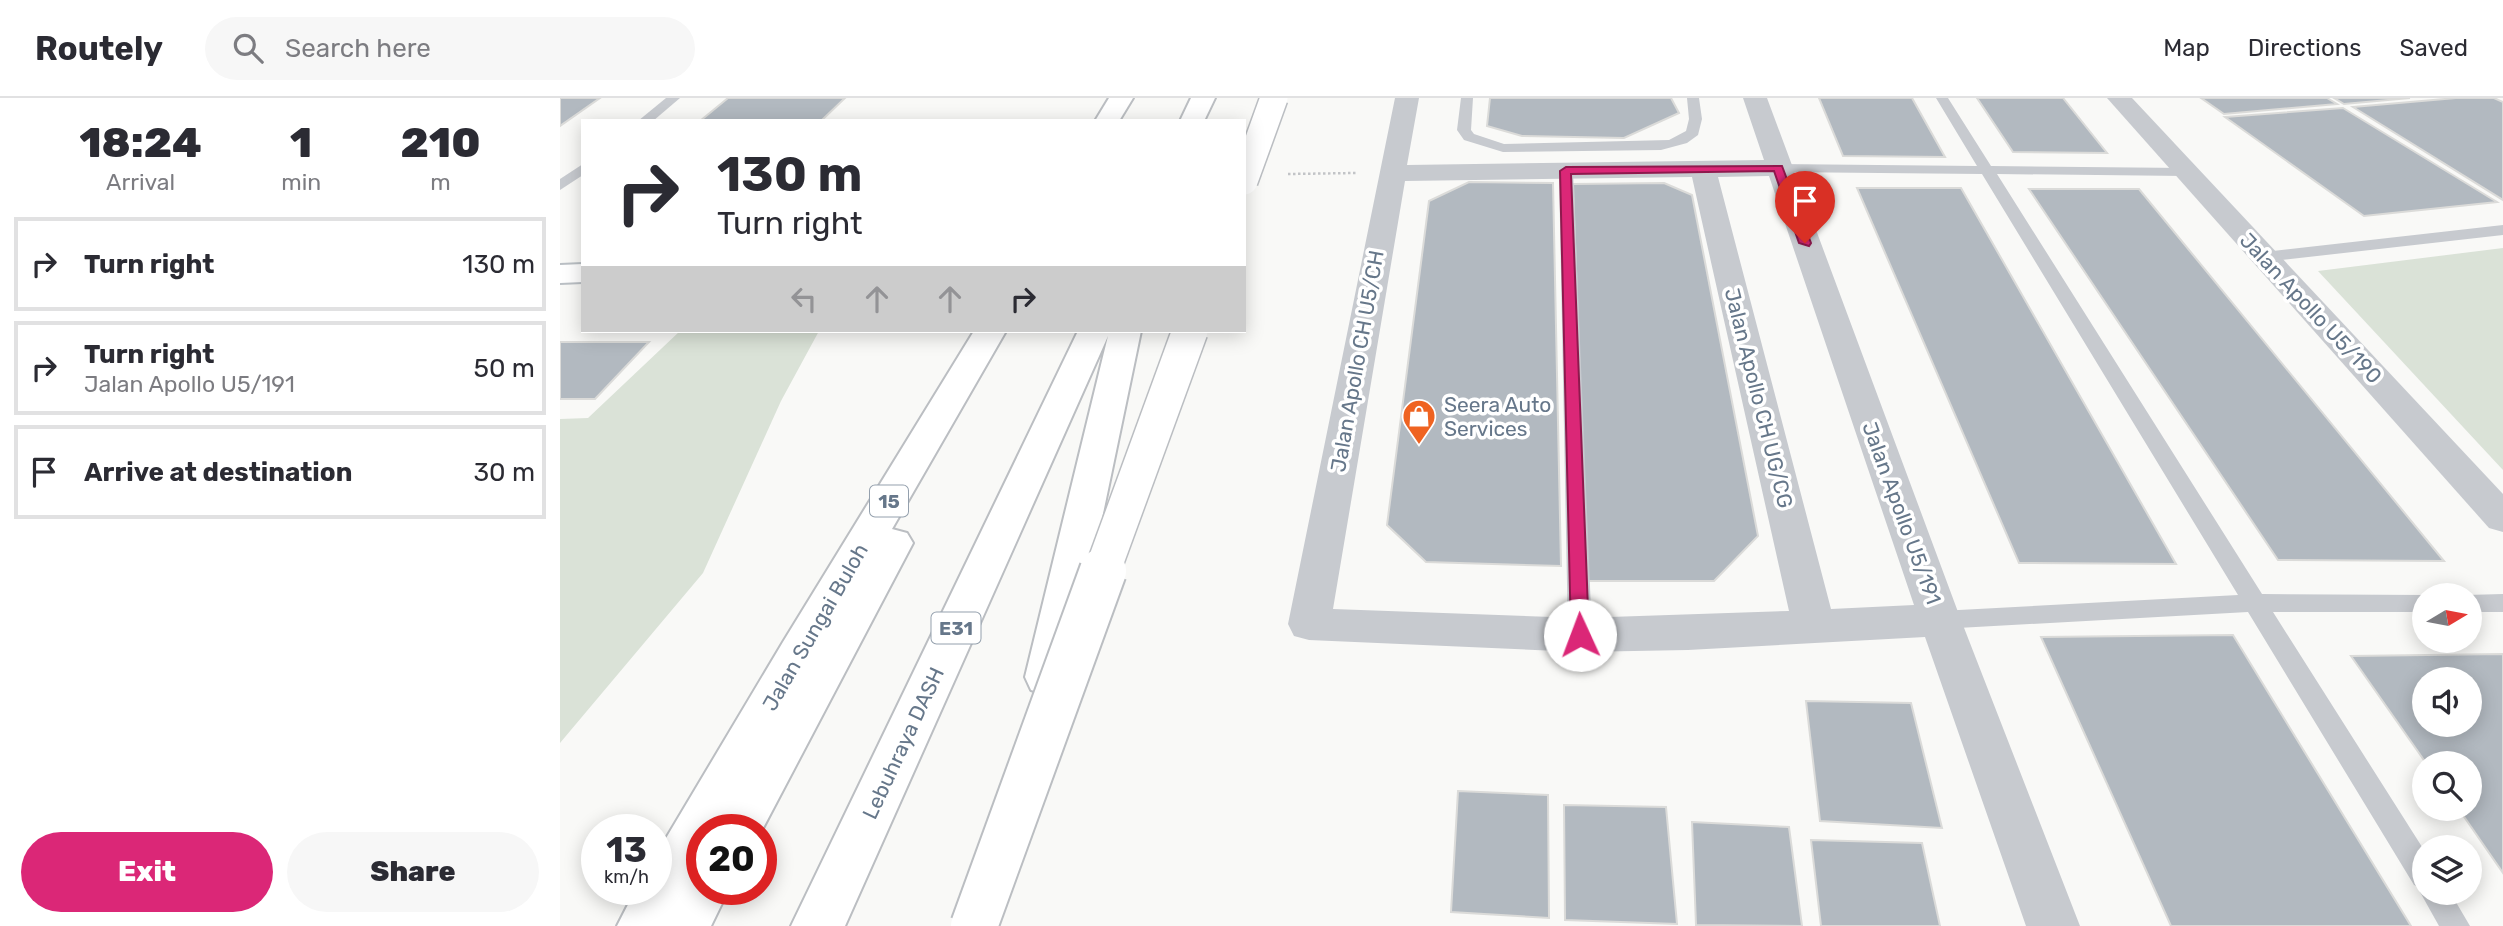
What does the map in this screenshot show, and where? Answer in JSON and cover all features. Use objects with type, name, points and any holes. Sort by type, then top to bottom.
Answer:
[{"type":"main road","points":[[1108,119],[1121,98]]},
{"type":"main road","points":[[1118,119],[1130,98]]},
{"type":"main road","points":[[1127,119],[1138,98]]},
{"type":"main road","points":[[1193,119],[1203,98]]},
{"type":"main road","points":[[1214,119],[1222,98]]},
{"type":"main road","points":[[1246,176],[1275,98]]},
{"type":"main road","points":[[560,274],[581,273]]},
{"type":"main road","name":"Lebuhraya DASH","points":[[818,926],[1093,333]]},
{"type":"main road","points":[[846,926],[1121,333]]},
{"type":"main road","points":[[991,926],[1122,333]]},
{"type":"main road","points":[[974,926],[1189,333]]},
{"type":"main road","points":[[744,814],[990,335]]},
{"type":"main road","name":"Jalan Sungai Buloh","points":[[644,926],[798,654],[990,335]]},
{"type":"main road","points":[[683,926],[694,905]]},
{"type":"street","name":"Jalan Apollo CH U5/CH","points":[[1407,98],[1309,624],[1580,635]]},
{"type":"street","name":"Jalan Apollo U5/191","points":[[1755,98],[1940,620],[2053,926]]},
{"type":"street","name":"Jalan Apollo U5/190","points":[[2119,98],[2503,518]]},
{"type":"street","points":[[1392,173],[1778,168]]},
{"type":"street","name":"Jalan Apollo CH UG/CG","points":[[1703,169],[1814,627]]},
{"type":"street","points":[[1580,635],[1688,634],[1940,620]]},
{"type":"lane","points":[[647,119],[674,98]]},
{"type":"lane","points":[[1466,98],[1464,130],[1476,140],[1503,148],[1661,146],[1680,142],[1694,134],[1697,126],[1693,98]]},
{"type":"lane","points":[[1942,98],[2412,857]]},
{"type":"lane","points":[[1778,168],[2185,172]]},
{"type":"lane","points":[[560,186],[581,170]]},
{"type":"lane","points":[[1566,171],[1580,635]]},
{"type":"lane","points":[[2264,257],[2503,230]]},
{"type":"lane","points":[[1940,620],[2255,603],[2412,603]]},
{"type":"lane","points":[[2482,603],[2503,603]]},
{"type":"lane","points":[[2442,905],[2455,926]]},
{"type":"path","points":[[1284,174],[1392,173]]},
{"type":"shaded area","points":[[2503,248],[2503,470],[2318,271]]},
{"type":"shaded area","points":[[678,333],[818,333],[781,401],[703,573],[560,743],[560,419],[588,418]]},
{"type":"building","points":[[560,98],[600,98],[560,126]]},
{"type":"building","points":[[728,98],[845,98],[823,119],[702,119]]},
{"type":"building","points":[[1490,98],[1671,98],[1679,113],[1624,138],[1522,136],[1487,126]]},
{"type":"building","points":[[1819,98],[1912,98],[1945,157],[1843,156]]},
{"type":"building","points":[[1977,98],[2063,98],[2107,153],[2013,152]]},
{"type":"building","points":[[2201,98],[2327,98],[2337,104],[2224,114]]},
{"type":"building","points":[[2334,98],[2410,98],[2344,104]]},
{"type":"building","points":[[2456,98],[2494,98],[2503,102],[2503,200],[2353,107]]},
{"type":"building","points":[[2343,108],[2497,202],[2364,216],[2225,117]]},
{"type":"building","points":[[1469,182],[1553,183],[1561,566],[1426,562],[1387,525],[1429,201]]},
{"type":"building","points":[[1664,183],[1692,195],[1758,536],[1714,581],[1587,581],[1573,184]]},
{"type":"building","points":[[1857,188],[1961,188],[2176,564],[2019,563]]},
{"type":"building","points":[[2029,189],[2139,189],[2444,561],[2278,560]]},
{"type":"building","points":[[560,342],[649,342],[595,399],[560,399]]},
{"type":"building","points":[[2233,635],[2411,926],[2171,926],[2041,637]]},
{"type":"building","points":[[2503,654],[2503,873],[2482,843],[2482,835],[2477,835],[2467,821],[2482,821],[2482,751],[2418,751],[2351,656]]},
{"type":"building","points":[[1806,701],[1911,703],[1942,828],[1820,821]]},
{"type":"building","points":[[1458,791],[1548,795],[1549,918],[1451,912]]},
{"type":"building","points":[[1564,805],[1666,807],[1677,924],[1565,920]]},
{"type":"building","points":[[1692,822],[1789,827],[1802,926],[1696,925]]},
{"type":"building","points":[[1811,840],[1922,843],[1940,926],[1821,926]]},
{"type":"place","name":"Seera Auto Services","points":[[1419,446]]},
{"type":"route","points":[[1580,635],[1566,171],[1778,168],[1805,243]]}]
